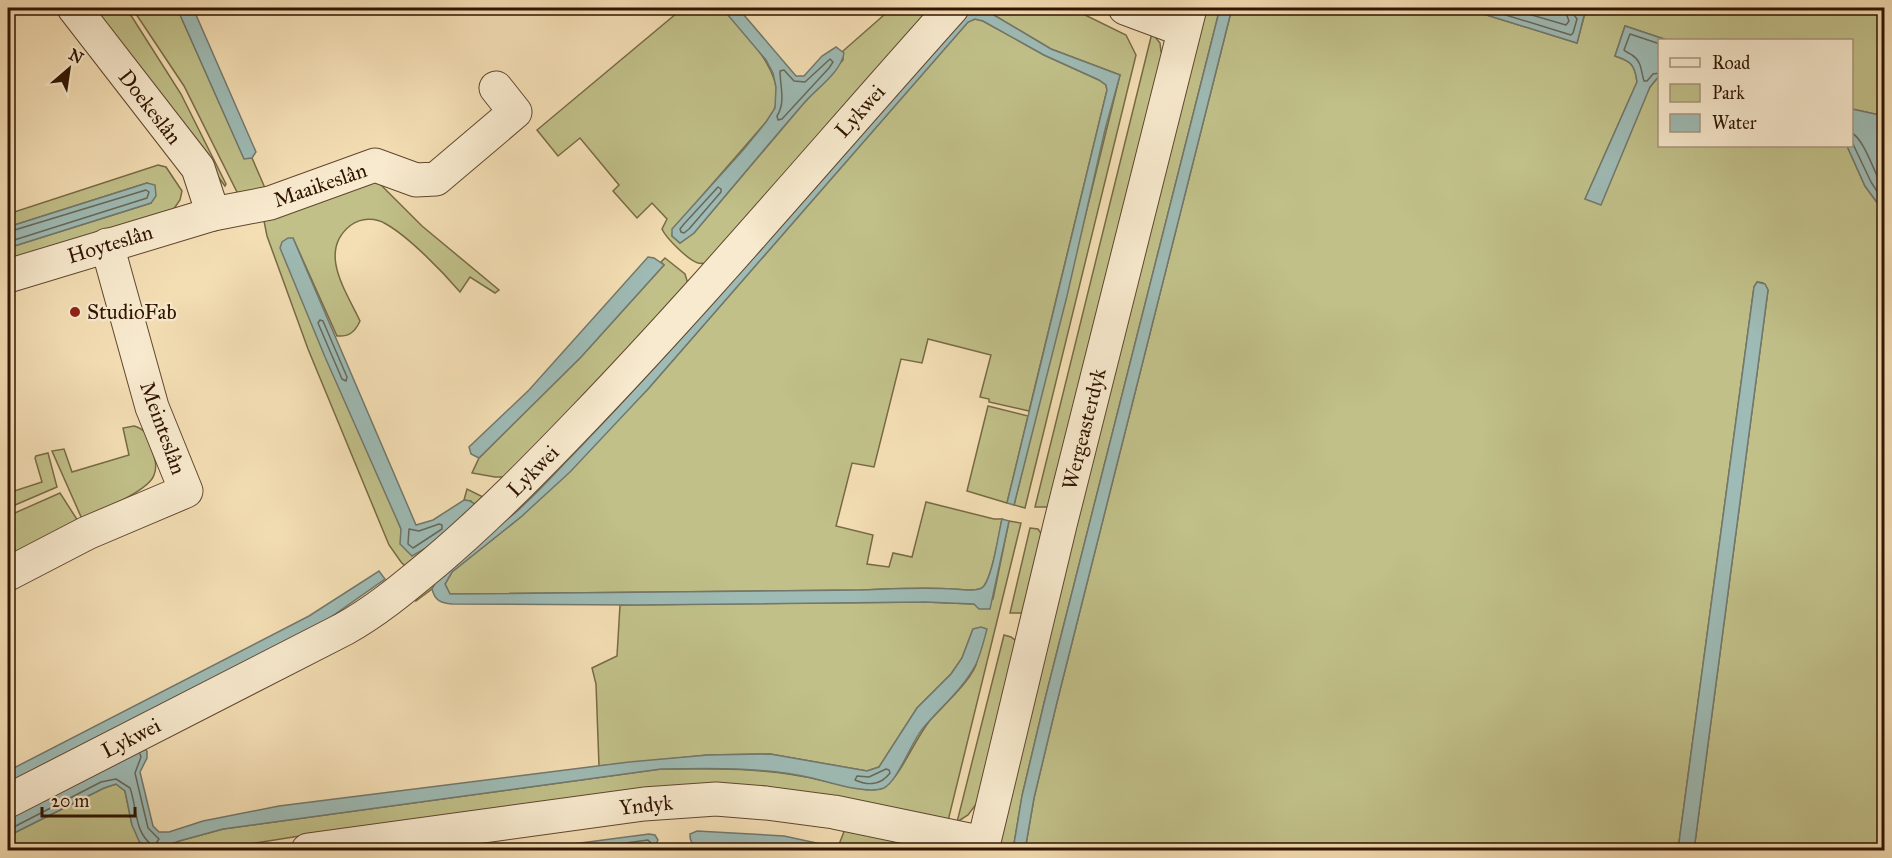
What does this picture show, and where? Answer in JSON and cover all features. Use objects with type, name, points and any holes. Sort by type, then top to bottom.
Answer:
[{"type":"street","name":"Doekeslân","points":[[74,8],[198,168],[213,214]]},
{"type":"street","name":"Lykwei","points":[[8,801],[344,629],[369,615],[401,591],[467,535],[514,490],[635,365],[952,8]]},
{"type":"street","points":[[1125,8],[1187,19]]},
{"type":"street","name":"Wergeasterdyk","points":[[983,847],[1072,478],[1187,19]]},
{"type":"street","name":"Maaikeslân","points":[[213,214],[270,202],[375,165],[416,180],[436,179],[515,112],[496,88]]},
{"type":"street","name":"Hoyteslân","points":[[8,276],[213,214]]},
{"type":"street","name":"Meinteslân","points":[[8,574],[87,533],[186,491],[152,407],[107,245]]},
{"type":"street","name":"Yndyk","points":[[308,850],[644,804],[716,799],[834,812],[983,847]]},
{"type":"green space","points":[[98,8],[124,8],[132,17],[181,94],[225,186],[102,24]]},
{"type":"green space","points":[[132,8],[177,8],[244,158],[252,158],[265,188],[240,198],[184,86]]},
{"type":"green space","points":[[683,8],[722,8],[762,55],[775,83],[777,97],[774,110],[766,122],[673,229],[672,236],[680,243],[694,233],[843,60],[843,51],[892,8],[942,8],[718,264],[698,263],[678,248],[662,229],[667,219],[652,203],[637,218],[613,191],[619,185],[580,138],[558,156],[537,130]]},
{"type":"green space","points":[[960,8],[975,8],[642,381],[516,511],[464,553],[437,579],[432,589],[416,601],[415,594]]},
{"type":"green space","points":[[982,8],[1071,8],[1126,35],[1136,55],[1025,508],[1014,505],[1120,75],[1051,49]]},
{"type":"green space","points":[[1201,8],[1220,8],[1045,699],[1022,796],[1013,850],[995,850]]},
{"type":"green space","points":[[1232,8],[1464,8],[1577,43],[1585,13],[1568,8],[1884,8],[1884,116],[1853,109],[1853,39],[1664,39],[1625,26],[1615,56],[1631,65],[1637,82],[1585,199],[1650,87],[1658,77],[1658,147],[1847,147],[1865,186],[1884,212],[1884,850],[1694,850],[1768,290],[1761,282],[1757,282],[1754,287],[1678,850],[1025,850],[1034,798]]},
{"type":"green space","points":[[975,19],[983,21],[1044,55],[1099,80],[1106,85],[1107,90],[1029,411],[989,402],[989,399],[980,397],[991,355],[928,339],[922,363],[901,359],[874,467],[852,463],[836,526],[873,535],[867,564],[889,567],[893,553],[912,557],[926,502],[1002,519],[993,564],[984,586],[970,590],[918,588],[450,594],[445,584],[452,572],[522,516],[648,389],[968,22]]},
{"type":"green space","points":[[1152,33],[1160,43],[1163,54],[1052,503],[1047,507],[1035,507]]},
{"type":"green space","points":[[158,165],[166,167],[182,191],[180,200],[173,210],[8,263],[8,248],[151,203],[147,183],[8,227],[8,214]]},
{"type":"green space","points":[[376,180],[422,226],[499,290],[495,293],[470,277],[460,292],[405,237],[377,220],[359,221],[341,235],[336,247],[335,259],[342,284],[360,321],[351,333],[337,336],[293,238],[401,529],[402,538],[470,501],[464,500],[467,489],[483,497],[412,573],[389,545],[308,349],[267,236],[264,221]]},
{"type":"green space","points":[[665,258],[685,274],[691,294],[511,477],[472,473],[479,458],[581,357],[664,265],[661,262]]},
{"type":"green space","points":[[988,406],[1028,416],[1007,503],[967,491]]},
{"type":"green space","points":[[134,426],[144,431],[149,440],[156,468],[154,475],[143,488],[134,494],[82,519],[52,451],[64,449],[72,472],[129,455],[123,428]]},
{"type":"green space","points":[[48,453],[57,487],[8,508],[8,493],[42,482],[35,458]]},
{"type":"green space","points":[[60,493],[78,521],[8,558],[8,516]]},
{"type":"green space","points":[[1009,521],[1021,523],[948,821],[841,800],[306,835],[211,850],[155,850],[223,829],[661,769],[761,771],[800,776],[854,788],[880,789],[892,780],[932,718],[971,675],[977,661],[973,629],[962,658],[951,674],[917,708],[879,767],[867,771],[770,754],[708,755],[599,766],[596,684],[592,668],[617,656],[620,605],[925,602],[978,606],[993,599]]},
{"type":"green space","points":[[1030,528],[1038,529],[1045,539],[1027,613],[1010,613]]},
{"type":"green space","points":[[1004,635],[1019,643],[977,803],[968,815],[957,822]]},
{"type":"green space","points":[[116,784],[125,791],[132,825],[155,850],[8,850],[8,836]]},
{"type":"green space","points":[[845,829],[940,850],[849,850],[838,847]]},
{"type":"water","points":[[177,8],[193,8],[256,152],[252,158],[244,159]]},
{"type":"water","points":[[722,8],[738,8],[796,76],[804,76],[822,56],[836,47],[844,53],[833,73],[804,103],[694,233],[680,243],[672,236],[672,229],[744,149],[775,108],[776,87],[773,73],[766,60]]},
{"type":"water","points":[[975,8],[982,8],[1051,49],[1120,75],[1014,505],[1007,503],[1107,90],[1106,85],[1099,80],[1044,55],[983,21],[975,19],[968,22],[648,389],[570,472],[522,516],[452,572],[445,584],[450,594],[918,588],[974,590],[984,586],[987,580],[993,564],[1002,519],[1009,521],[990,609],[979,609],[974,604],[925,602],[452,604],[437,599],[432,589],[448,567],[521,507],[614,412],[761,248],[954,26]]},
{"type":"water","points":[[1220,8],[1232,8],[1057,702],[1034,798],[1025,850],[1013,850],[1022,796],[1045,699]]},
{"type":"water","points":[[1464,8],[1568,8],[1585,12],[1577,43]]},
{"type":"water","points":[[1625,26],[1664,39],[1658,39],[1658,77],[1650,87],[1601,205],[1585,199],[1637,82],[1631,64],[1615,56]]},
{"type":"water","points":[[1853,109],[1884,116],[1884,212],[1865,186],[1847,147],[1853,147]]},
{"type":"water","points":[[147,183],[155,185],[156,196],[151,203],[8,248],[8,227]]},
{"type":"water","points":[[293,238],[416,525],[433,520],[464,500],[475,504],[433,544],[412,556],[400,544],[401,529],[280,248],[282,242]]},
{"type":"water","points":[[648,257],[664,265],[581,357],[479,458],[471,454],[469,447],[529,390]]},
{"type":"water","points":[[1757,282],[1765,284],[1768,290],[1694,850],[1678,850],[1754,287]]},
{"type":"water","points":[[379,571],[385,579],[311,631],[8,785],[8,771],[309,616]]},
{"type":"water","points":[[981,627],[987,629],[971,673],[919,733],[900,769],[889,784],[877,790],[858,789],[793,774],[756,770],[661,769],[223,829],[155,850],[145,847],[139,841],[132,825],[125,791],[116,784],[8,836],[8,811],[140,745],[147,751],[147,758],[140,772],[153,826],[159,832],[169,832],[203,821],[279,806],[629,762],[708,755],[770,754],[867,771],[879,767],[917,708],[951,674],[962,658],[973,629]]},
{"type":"water","points":[[697,831],[784,836],[849,850],[799,850],[780,846],[697,846],[691,842],[690,834]]},
{"type":"water","points":[[655,835],[658,840],[654,849],[527,850]]},
{"type":"place","name":"StudioFab","points":[[75,312]]}]
